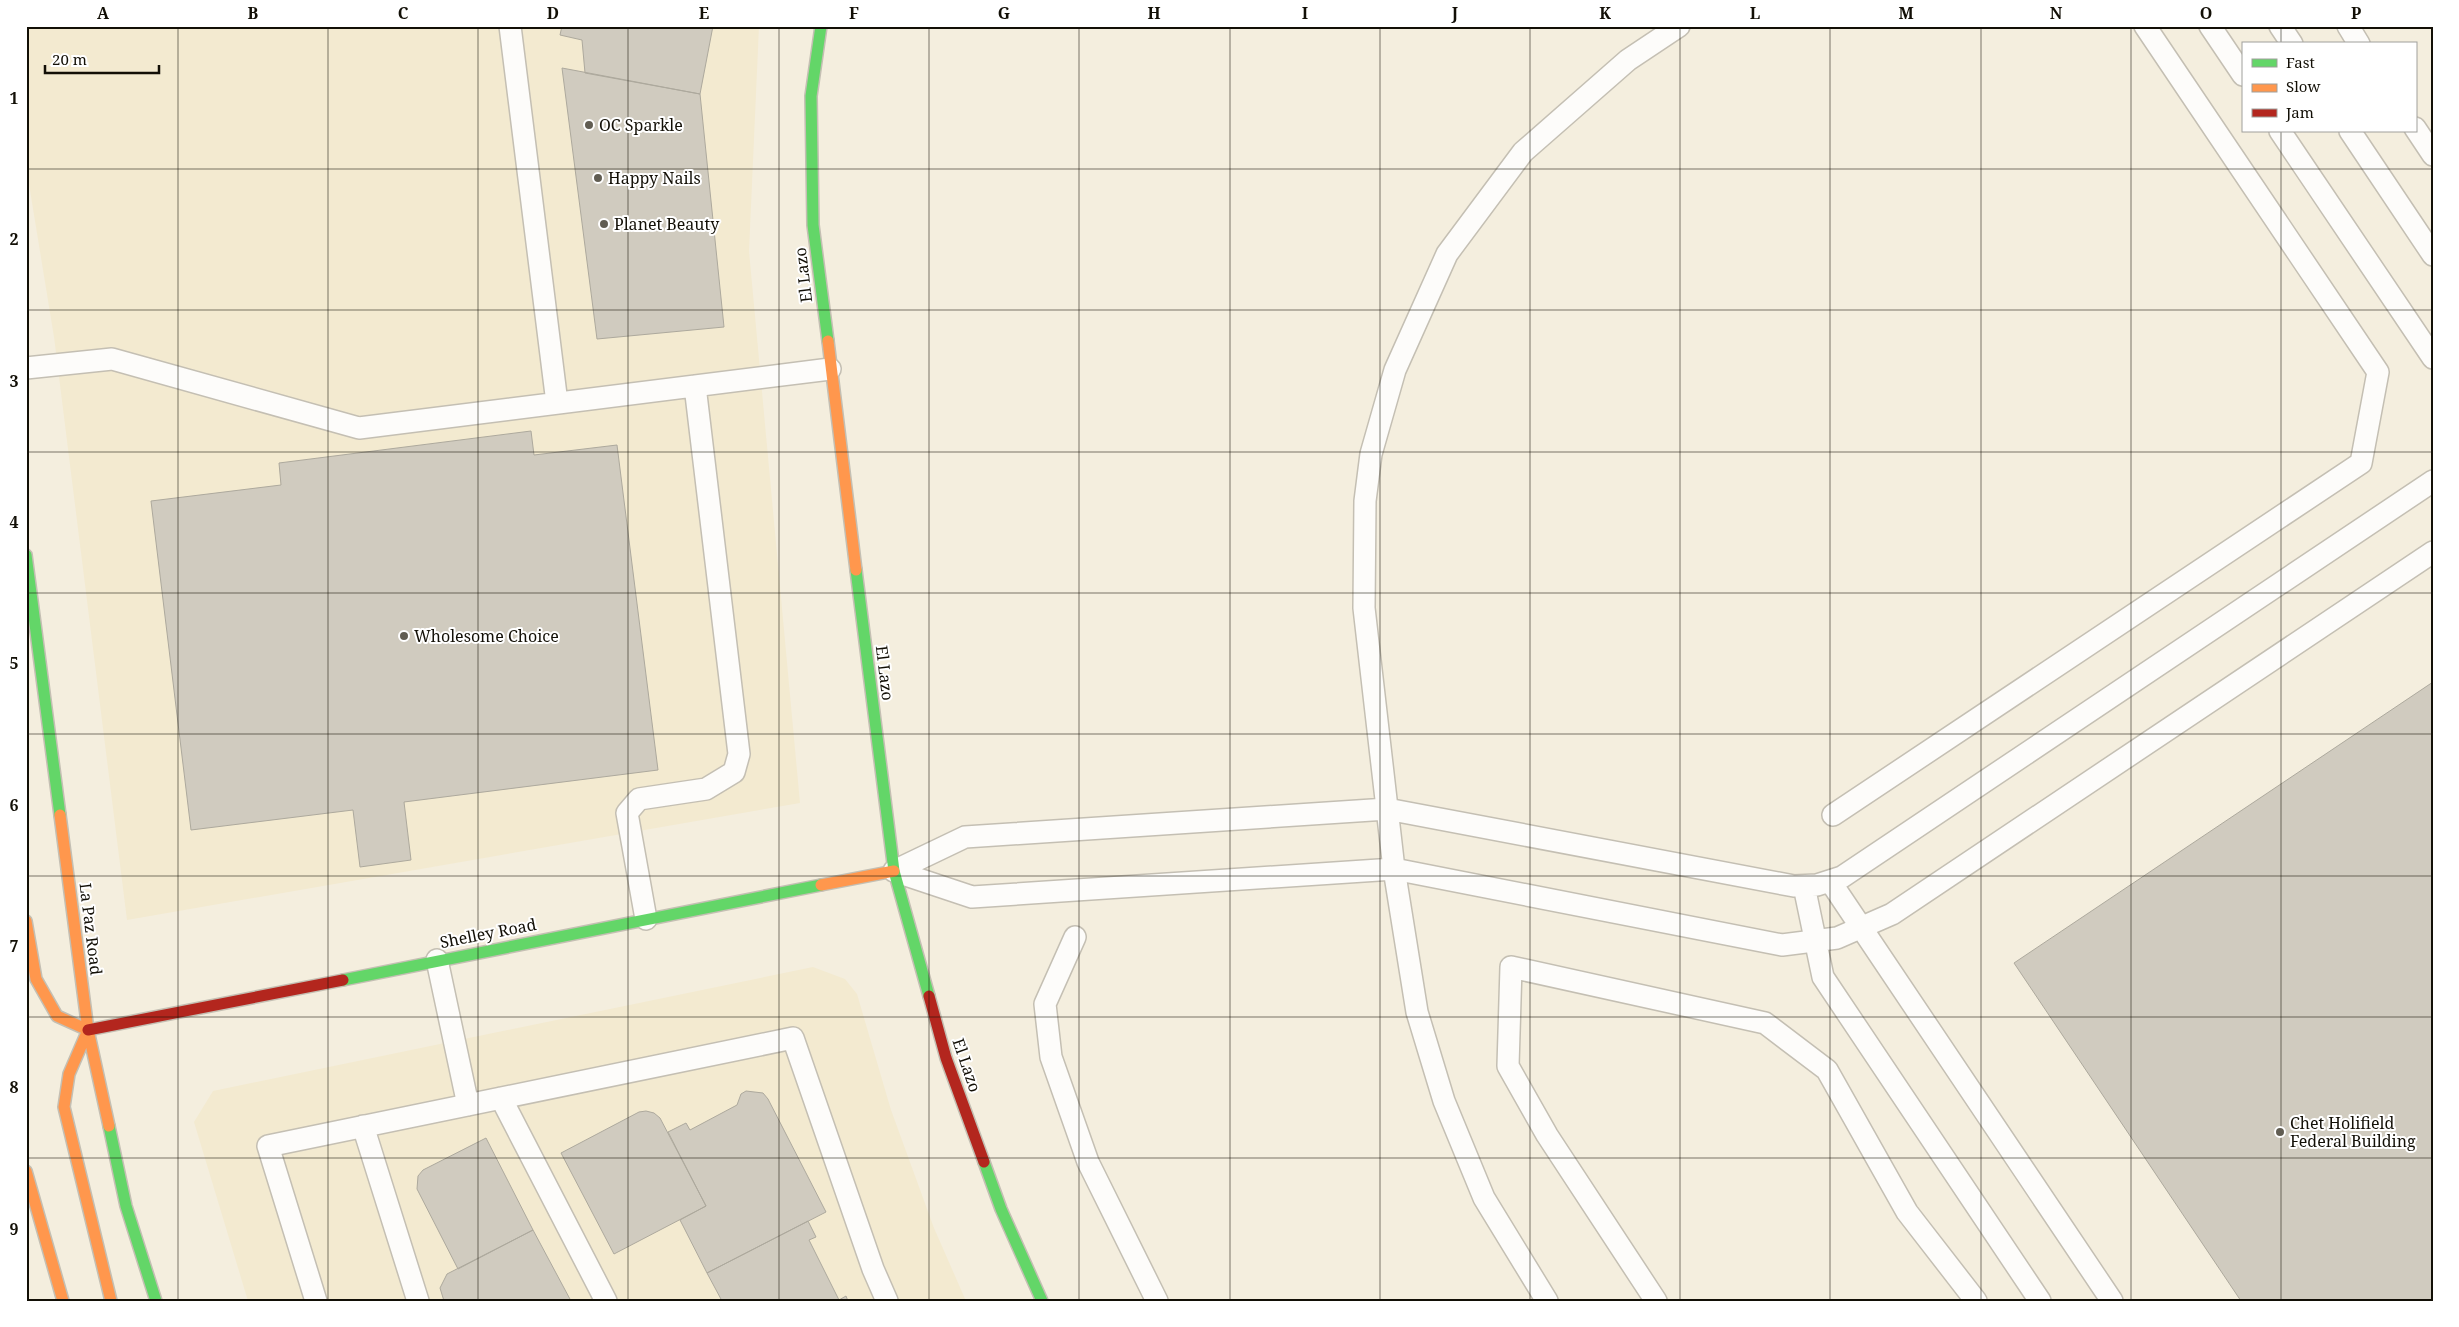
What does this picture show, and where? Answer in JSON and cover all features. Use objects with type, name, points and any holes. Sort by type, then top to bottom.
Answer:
[{"type":"street","name":"El Lazo","points":[[821,26],[811,96],[813,225],[894,871],[946,1058],[1001,1208],[1042,1301]]},
{"type":"street","name":"La Paz Road","points":[[26,555],[88,1030],[126,1206],[156,1301]]},
{"type":"street","points":[[33,688],[45,703]]},
{"type":"street","name":"Shelley Road","points":[[88,1030],[894,871]]},
{"type":"street","points":[[26,921],[36,978],[57,1016],[88,1030],[69,1074],[64,1107],[111,1301]]},
{"type":"street","points":[[26,1171],[63,1301]]},
{"type":"lane","points":[[510,26],[558,403]]},
{"type":"lane","points":[[1547,1301],[1484,1198],[1444,1101],[1417,1012],[1394,869],[1364,608],[1365,501],[1371,454],[1400,354],[1447,254],[1523,152],[1628,60],[1679,26]]},
{"type":"lane","points":[[1833,815],[2361,464],[2378,372],[2145,26]]},
{"type":"lane","points":[[2210,26],[2242,74]]},
{"type":"lane","points":[[2280,26],[2291,42]]},
{"type":"lane","points":[[2348,26],[2358,42]]},
{"type":"lane","points":[[2416,130],[2433,155]]},
{"type":"lane","points":[[2281,132],[2433,358]]},
{"type":"lane","points":[[2351,132],[2433,255]]},
{"type":"lane","points":[[26,368],[112,360],[359,428],[830,369]]},
{"type":"lane","points":[[646,919],[627,813],[639,799],[706,789],[734,772],[739,754],[694,386]]},
{"type":"lane","points":[[894,871],[965,837],[1387,809],[1804,886],[1817,886],[1842,878],[2433,481]]},
{"type":"lane","points":[[894,871],[972,897],[1394,869],[1782,945],[1837,938],[1892,914],[2433,552]]},
{"type":"lane","points":[[1830,882],[2112,1301]]},
{"type":"lane","points":[[1804,886],[1824,977],[2040,1301]]},
{"type":"lane","points":[[1075,937],[1045,1004],[1051,1057],[1088,1162],[1158,1301]]},
{"type":"lane","points":[[437,960],[468,1105]]},
{"type":"lane","points":[[1656,1301],[1547,1135],[1508,1066],[1511,967],[1765,1023],[1827,1070],[1906,1212],[1976,1301]]},
{"type":"lane","points":[[316,1301],[268,1146],[793,1038],[873,1269],[887,1301]]},
{"type":"lane","points":[[501,1098],[606,1301]]},
{"type":"lane","points":[[363,1126],[418,1301]]},
{"type":"shaded area","points":[[26,26],[759,26],[749,251],[800,803],[127,920],[54,337],[26,166]]},
{"type":"shaded area","points":[[813,967],[845,979],[857,994],[891,1110],[934,1228],[966,1301],[248,1301],[194,1122],[213,1091]]},
{"type":"building","points":[[562,26],[713,26],[700,94],[585,73],[582,40],[560,35]]},
{"type":"building","points":[[562,68],[700,94],[724,327],[597,339]]},
{"type":"building","name":"Wholesome Choice","points":[[531,431],[534,455],[617,445],[658,770],[404,802],[411,860],[360,867],[353,810],[191,830],[151,501],[281,485],[279,463]]},
{"type":"building","name":"Chet Holifield Federal Building","points":[[2433,682],[2433,1301],[2241,1301],[2014,963]]},
{"type":"building","points":[[746,1091],[763,1093],[768,1099],[826,1212],[707,1273],[680,1220],[706,1206],[668,1132],[686,1123],[690,1130],[737,1105],[741,1094]]},
{"type":"building","points":[[639,1112],[654,1113],[660,1118],[706,1206],[614,1254],[561,1153]]},
{"type":"building","points":[[486,1138],[533,1230],[458,1269],[417,1189],[418,1176],[423,1170]]},
{"type":"building","points":[[808,1221],[816,1237],[809,1240],[839,1300],[846,1296],[848,1301],[722,1301],[707,1273]]},
{"type":"building","points":[[533,1230],[571,1301],[444,1301],[440,1288],[447,1274]]},
{"type":"traffic: fast","points":[[821,26],[811,96],[813,225],[828,341]]},
{"type":"traffic: fast","points":[[26,555],[60,815]]},
{"type":"traffic: fast","points":[[856,570],[894,871],[929,996]]},
{"type":"traffic: fast","points":[[343,980],[821,885]]},
{"type":"traffic: fast","points":[[109,1126],[126,1206],[156,1301]]},
{"type":"traffic: fast","points":[[984,1162],[1001,1209],[1042,1301]]},
{"type":"traffic: slow","points":[[828,341],[856,570]]},
{"type":"traffic: slow","points":[[60,815],[88,1030],[109,1126]]},
{"type":"traffic: slow","points":[[821,885],[894,871]]},
{"type":"traffic: slow","points":[[26,921],[36,979],[57,1016],[88,1030],[69,1074],[64,1107],[111,1301]]},
{"type":"traffic: slow","points":[[26,1171],[63,1301]]},
{"type":"traffic: jam","points":[[88,1030],[343,980]]},
{"type":"traffic: jam","points":[[929,996],[946,1058],[984,1162]]},
{"type":"place","name":"OC Sparkle","points":[[589,125]]},
{"type":"place","name":"Happy Nails","points":[[598,178]]},
{"type":"place","name":"Planet Beauty","points":[[604,224]]},
{"type":"place","name":"Wholesome Choice","points":[[404,636]]},
{"type":"place","name":"Chet Holifield Federal Building","points":[[2280,1132]]}]
